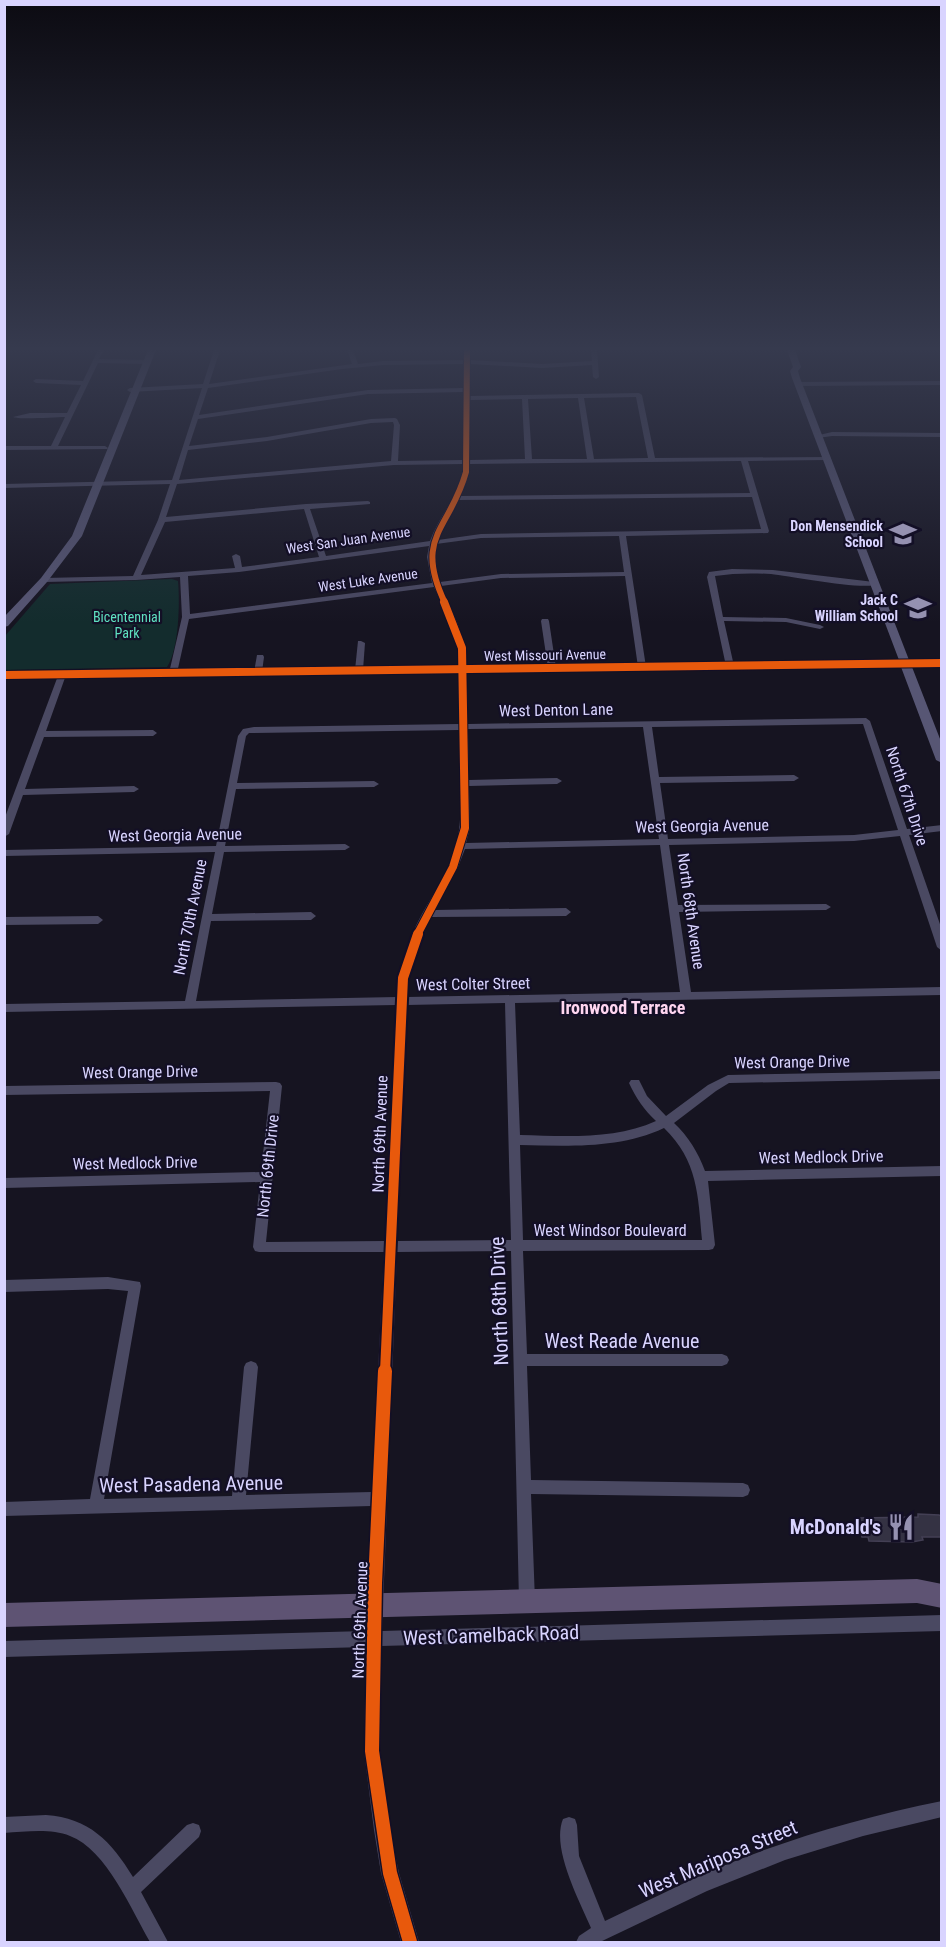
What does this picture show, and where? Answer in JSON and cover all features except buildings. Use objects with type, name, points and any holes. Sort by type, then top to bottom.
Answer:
[{"type":"main road","name":"West Camelback Road","points":[[917,1591],[942,1584]]},
{"type":"main road","name":"West Camelback Road","points":[[4,1615],[917,1591],[942,1596]]},
{"type":"street","points":[[53,449],[57,441]]},
{"type":"street","points":[[4,624],[44,580],[76,536],[112,441]]},
{"type":"street","points":[[136,578],[162,520],[188,441]]},
{"type":"street","points":[[186,448],[250,441]]},
{"type":"street","points":[[394,463],[396,441]]},
{"type":"street","name":"North 69th Avenue","points":[[410,1942],[390,1873],[376,1789],[372,1724],[379,1499],[401,1000],[408,953],[463,846],[465,828],[464,669],[460,637],[436,583],[431,565],[433,542],[440,524],[464,482],[466,441]]},
{"type":"street","points":[[528,441],[529,462]]},
{"type":"street","points":[[588,441],[591,461]]},
{"type":"street","points":[[648,441],[652,460]]},
{"type":"street","points":[[820,441],[942,760]]},
{"type":"street","points":[[4,448],[109,448]]},
{"type":"street","points":[[4,486],[174,482],[394,463],[826,458]]},
{"type":"street","points":[[456,498],[754,495],[744,459]]},
{"type":"street","name":"West San Juan Avenue","points":[[44,580],[136,578],[239,570],[323,556],[511,534],[765,531],[754,495]]},
{"type":"street","points":[[162,520],[306,506],[368,503]]},
{"type":"street","points":[[306,506],[323,556]]},
{"type":"street","points":[[622,533],[626,573],[642,667]]},
{"type":"street","points":[[236,556],[239,570]]},
{"type":"street","name":"West Luke Avenue","points":[[186,617],[271,608],[436,583],[511,575],[626,573]]},
{"type":"street","points":[[730,666],[712,574],[775,573],[846,583],[874,584]]},
{"type":"street","points":[[173,673],[186,617],[184,575]]},
{"type":"street","points":[[720,619],[786,620],[820,627]]},
{"type":"street","points":[[545,621],[552,668]]},
{"type":"street","points":[[359,670],[361,643]]},
{"type":"street","points":[[258,672],[260,657]]},
{"type":"street","name":"West Missouri Avenue","points":[[4,675],[942,663]]},
{"type":"street","points":[[4,834],[62,675]]},
{"type":"street","name":"West Denton Lane","points":[[246,731],[867,721]]},
{"type":"street","name":"North 67th Drive","points":[[867,721],[942,947]]},
{"type":"street","name":"North 68th Avenue","points":[[647,724],[686,995]]},
{"type":"street","name":"North 70th Avenue","points":[[190,1004],[242,736],[246,731]]},
{"type":"street","points":[[42,734],[153,733]]},
{"type":"street","points":[[656,780],[794,778]]},
{"type":"street","points":[[465,783],[557,781]]},
{"type":"street","points":[[233,786],[374,784]]},
{"type":"street","points":[[21,792],[134,789]]},
{"type":"street","name":"West Georgia Avenue","points":[[463,846],[854,838],[942,828]]},
{"type":"street","name":"West Georgia Avenue","points":[[4,853],[345,847]]},
{"type":"street","points":[[674,909],[826,907]]},
{"type":"street","points":[[428,914],[566,912]]},
{"type":"street","points":[[207,918],[311,916]]},
{"type":"street","points":[[4,921],[98,920]]},
{"type":"street","name":"West Colter Street","points":[[4,1008],[942,991]]},
{"type":"street","name":"North 68th Drive","points":[[510,999],[519,1247],[527,1602]]},
{"type":"street","name":"West Orange Drive","points":[[515,1140],[587,1140],[625,1136],[666,1122],[712,1086],[728,1079],[942,1075]]},
{"type":"street","points":[[635,1083],[640,1098],[682,1139],[696,1160],[702,1176]]},
{"type":"street","name":"West Orange Drive","points":[[4,1091],[276,1086]]},
{"type":"street","name":"North 69th Drive","points":[[259,1247],[276,1086]]},
{"type":"street","name":"West Medlock Drive","points":[[702,1176],[942,1171]]},
{"type":"street","name":"West Windsor Boulevard","points":[[259,1247],[709,1245],[702,1176]]},
{"type":"street","name":"West Medlock Drive","points":[[4,1183],[266,1177]]},
{"type":"street","points":[[4,1286],[108,1283],[135,1286],[96,1506]]},
{"type":"street","name":"West Reade Avenue","points":[[522,1360],[722,1360]]},
{"type":"street","points":[[238,1503],[251,1366]]},
{"type":"street","points":[[524,1487],[743,1490]]},
{"type":"street","name":"West Pasadena Avenue","points":[[4,1509],[379,1499]]},
{"type":"street","name":"West Camelback Road","points":[[4,1649],[942,1623]]},
{"type":"street","name":"West Mariposa Street","points":[[585,1942],[601,1932],[733,1871],[790,1849],[901,1817],[942,1809]]},
{"type":"street","points":[[4,1824],[38,1823],[71,1827],[94,1840],[100,1845],[130,1891],[159,1942]]},
{"type":"street","points":[[568,1825],[570,1856],[601,1932]]},
{"type":"street","points":[[130,1891],[194,1831]]},
{"type":"green space","name":"Bicentennial Park","points":[[172,579],[178,581],[179,613],[174,649],[167,667],[5,670],[5,636],[50,584]]},
{"type":"cycle path","points":[[410,1942],[390,1873],[372,1751],[375,1583],[403,978],[415,939],[453,867],[465,828],[462,648],[454,622],[436,583],[431,557],[436,534],[460,490],[466,472],[466,441]]},
{"type":"cycle path","points":[[4,675],[942,663]]},
{"type":"place","name":"Don Mensendick School","points":[[903,534]]},
{"type":"place","name":"Jack C William School","points":[[918,608]]},
{"type":"place","name":"McDonald's","points":[[901,1527]]},
{"type":"district","name":"Ironwood Terrace","points":[[623,1007]]}]
